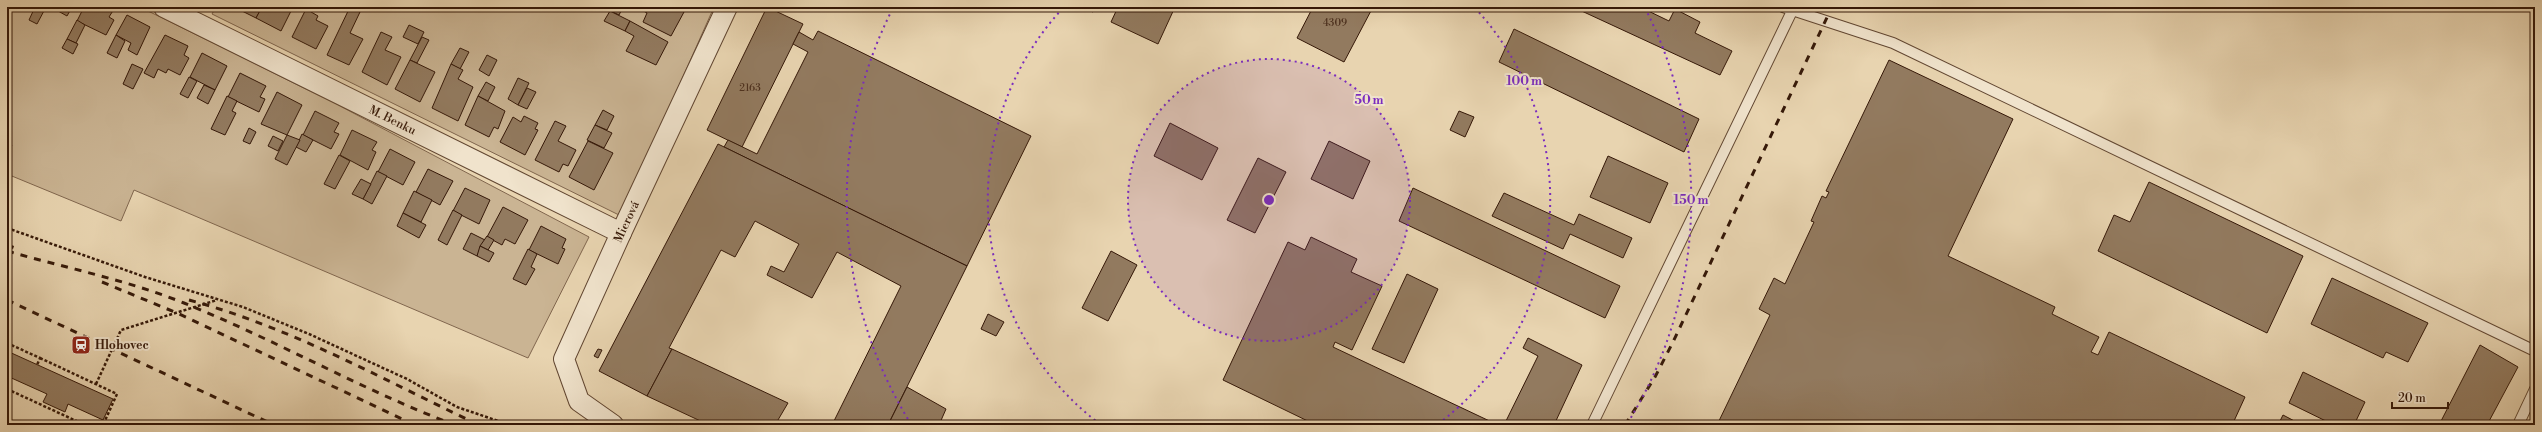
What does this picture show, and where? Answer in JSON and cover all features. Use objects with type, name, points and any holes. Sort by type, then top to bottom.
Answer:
[{"type":"street","name":"M. Benku","points":[[164,7],[195,14],[621,233]]},
{"type":"street","name":"Mierová","points":[[613,425],[579,401],[564,359],[621,233],[727,7]]},
{"type":"lane","points":[[1783,7],[1793,9],[1893,43],[2535,351]]},
{"type":"lane","points":[[1592,425],[1793,9]]},
{"type":"lane","points":[[2518,425],[2535,390]]},
{"type":"path","points":[[7,228],[218,300],[309,334],[407,379],[458,407],[510,425]]},
{"type":"path","points":[[96,384],[121,330],[218,300]]},
{"type":"path","points":[[7,343],[117,394],[103,425]]},
{"type":"path","points":[[37,365],[40,358]]},
{"type":"path","points":[[7,389],[85,425]]},
{"type":"shaded area","points":[[7,7],[140,7],[338,105],[589,237],[528,358],[134,190],[121,221],[7,174],[7,156],[12,145],[7,142]]},
{"type":"shaded area","points":[[216,7],[714,7],[621,216],[212,14]]},
{"type":"building","points":[[35,7],[46,7],[37,24],[29,20]]},
{"type":"building","points":[[51,7],[72,7],[67,16]]},
{"type":"building","points":[[84,7],[114,9],[109,17],[114,20],[106,35],[77,21]]},
{"type":"building","points":[[234,7],[262,7],[256,18]]},
{"type":"building","points":[[262,7],[293,7],[281,31],[256,18]]},
{"type":"building","points":[[350,7],[362,7],[360,12]]},
{"type":"building","points":[[350,7],[360,12],[350,33],[363,39],[349,65],[327,55]]},
{"type":"building","points":[[602,7],[623,7],[619,15]]},
{"type":"building","points":[[640,7],[674,7],[684,12],[671,36],[643,22],[647,13],[640,9]]},
{"type":"building","points":[[767,7],[803,24],[742,147],[707,130]]},
{"type":"building","points":[[1083,7],[1096,7],[1093,12]]},
{"type":"building","points":[[1118,7],[1175,7],[1158,44],[1111,22]]},
{"type":"building","points":[[1313,7],[1373,7],[1344,62],[1297,38]]},
{"type":"building","points":[[1573,7],[1640,7],[1669,21],[1675,9],[1700,22],[1695,33],[1732,51],[1720,75]]},
{"type":"building","points":[[306,9],[318,16],[316,20],[328,26],[316,49],[292,37]]},
{"type":"building","points":[[610,11],[630,21],[625,31],[604,21]]},
{"type":"building","points":[[127,15],[150,27],[137,55],[128,50],[131,43],[116,35]]},
{"type":"building","points":[[77,20],[85,25],[76,43],[67,39]]},
{"type":"building","points":[[630,21],[668,42],[656,65],[626,51],[634,36],[625,31]]},
{"type":"building","points":[[409,25],[424,32],[418,44],[403,37]]},
{"type":"building","points":[[1514,29],[1699,119],[1684,152],[1499,62]]},
{"type":"building","points":[[818,31],[1031,136],[967,266],[724,147],[728,140],[757,154],[808,52],[793,44],[799,32],[813,40]]},
{"type":"building","points":[[381,32],[392,37],[385,50],[401,57],[387,85],[362,72]]},
{"type":"building","points":[[116,35],[125,41],[117,58],[107,53]]},
{"type":"building","points":[[165,35],[188,46],[184,55],[189,58],[180,75],[168,69],[166,73],[158,69],[154,78],[144,73]]},
{"type":"building","points":[[422,37],[429,40],[417,63],[410,60]]},
{"type":"building","points":[[67,39],[78,44],[73,54],[62,48]]},
{"type":"building","points":[[460,48],[469,52],[460,69],[451,64]]},
{"type":"building","points":[[202,53],[227,66],[215,90],[190,77]]},
{"type":"building","points":[[487,55],[497,60],[489,76],[479,70]]},
{"type":"building","points":[[410,60],[435,72],[420,102],[395,89]]},
{"type":"building","points":[[1889,60],[2013,119],[1948,256],[2055,307],[2052,314],[2099,337],[2091,352],[2098,355],[2109,332],[2245,397],[2234,421],[2242,425],[1717,425],[1770,315],[1759,309],[1774,278],[1785,284],[1814,222],[1811,221],[1822,196],[1826,198],[1829,192],[1826,191]]},
{"type":"building","points":[[132,64],[143,69],[133,89],[123,84]]},
{"type":"building","points":[[451,64],[463,70],[458,79],[473,87],[458,121],[432,108]]},
{"type":"building","points":[[240,73],[266,86],[260,97],[265,99],[259,112],[228,97]]},
{"type":"building","points":[[189,77],[197,81],[188,98],[180,94]]},
{"type":"building","points":[[518,78],[529,83],[518,105],[508,99]]},
{"type":"building","points":[[486,82],[495,87],[488,101],[478,96]]},
{"type":"building","points":[[204,85],[215,90],[208,104],[197,98]]},
{"type":"building","points":[[527,88],[536,92],[527,109],[518,105]]},
{"type":"building","points":[[277,92],[302,105],[287,135],[261,124]]},
{"type":"building","points":[[227,96],[237,101],[232,111],[236,113],[225,135],[211,129]]},
{"type":"building","points":[[478,96],[505,111],[498,129],[494,127],[489,137],[465,125]]},
{"type":"building","points":[[603,110],[614,116],[607,130],[595,125]]},
{"type":"building","points":[[315,111],[339,123],[334,132],[339,134],[331,149],[303,135]]},
{"type":"building","points":[[1459,111],[1474,117],[1465,137],[1450,130]]},
{"type":"building","points":[[524,116],[538,123],[535,129],[538,130],[525,155],[500,142],[513,117],[521,122]]},
{"type":"building","points":[[555,121],[566,126],[558,141],[576,150],[568,166],[563,164],[559,172],[535,160]]},
{"type":"building","points":[[1170,123],[1218,148],[1202,180],[1154,156]]},
{"type":"building","points":[[595,125],[612,133],[604,148],[587,140]]},
{"type":"building","points":[[249,128],[256,132],[250,144],[243,141]]},
{"type":"building","points":[[352,130],[377,142],[372,150],[376,152],[368,170],[340,155]]},
{"type":"building","points":[[302,134],[313,140],[306,152],[296,147]]},
{"type":"building","points":[[287,135],[300,140],[287,165],[275,159]]},
{"type":"building","points":[[273,136],[283,141],[278,151],[268,146]]},
{"type":"building","points":[[588,141],[613,153],[594,190],[569,177]]},
{"type":"building","points":[[1329,141],[1370,161],[1353,199],[1311,179]]},
{"type":"building","points":[[718,144],[967,266],[888,425],[832,425],[901,286],[837,252],[812,298],[767,275],[771,266],[784,272],[799,244],[755,221],[735,257],[721,250],[669,348],[672,349],[647,396],[599,371]]},
{"type":"building","points":[[390,149],[415,162],[403,185],[378,172]]},
{"type":"building","points":[[339,155],[350,161],[335,189],[324,184]]},
{"type":"building","points":[[1608,156],[1668,183],[1650,223],[1590,197]]},
{"type":"building","points":[[1258,158],[1286,172],[1255,233],[1227,220]]},
{"type":"building","points":[[428,169],[453,181],[440,205],[416,192]]},
{"type":"building","points":[[377,171],[387,176],[372,204],[363,199]]},
{"type":"building","points":[[361,179],[371,184],[363,199],[352,194]]},
{"type":"building","points":[[2149,182],[2303,256],[2267,333],[2098,251],[2114,215],[2130,222]]},
{"type":"building","points":[[465,188],[490,200],[479,224],[453,211]]},
{"type":"building","points":[[1413,188],[1620,286],[1605,318],[1399,221]]},
{"type":"building","points":[[414,191],[432,200],[421,222],[403,213]]},
{"type":"building","points":[[1504,193],[1574,225],[1579,214],[1632,238],[1623,258],[1570,234],[1563,249],[1492,216]]},
{"type":"building","points":[[503,207],[528,220],[515,244],[505,239],[502,245],[487,237]]},
{"type":"building","points":[[453,210],[462,215],[447,245],[438,240]]},
{"type":"building","points":[[403,213],[426,225],[419,238],[397,226]]},
{"type":"building","points":[[541,226],[566,239],[562,248],[565,249],[558,264],[529,250]]},
{"type":"building","points":[[471,233],[485,240],[477,256],[463,249]]},
{"type":"building","points":[[487,236],[494,240],[488,250],[480,246]]},
{"type":"building","points":[[1311,237],[1357,259],[1351,272],[1382,286],[1352,350],[1335,342],[1333,347],[1498,425],[1316,425],[1223,380],[1288,242],[1305,250]]},
{"type":"building","points":[[480,246],[494,253],[489,262],[477,256]]},
{"type":"building","points":[[528,249],[537,254],[531,267],[535,269],[526,285],[513,279]]},
{"type":"building","points":[[1111,251],[1137,265],[1108,321],[1082,308]]},
{"type":"building","points":[[1407,274],[1438,289],[1404,363],[1372,349]]},
{"type":"building","points":[[2332,278],[2428,323],[2408,362],[2386,352],[2383,358],[2311,324]]},
{"type":"building","points":[[988,314],[1004,322],[996,336],[981,329]]},
{"type":"building","points":[[1528,338],[1582,365],[1554,425],[1504,425],[1538,356],[1523,348]]},
{"type":"building","points":[[2480,345],[2518,367],[2487,425],[2439,425]]},
{"type":"building","points":[[598,349],[602,350],[598,358],[594,356]]},
{"type":"building","points":[[672,349],[788,403],[775,425],[709,425],[647,396]]},
{"type":"building","points":[[7,351],[113,399],[103,420],[68,404],[65,412],[43,402],[47,394],[7,376]]},
{"type":"building","points":[[2303,372],[2365,402],[2354,425],[2334,425],[2289,403]]},
{"type":"building","points":[[907,387],[946,409],[939,425],[888,425]]},
{"type":"building","points":[[2283,415],[2302,425],[2278,425]]},
{"type":"railway","points":[[1625,425],[1655,377],[1673,342],[1832,7]]},
{"type":"railway","points":[[7,245],[20,250]]},
{"type":"railway","points":[[7,251],[119,281],[184,303],[218,317],[386,396],[455,425]]},
{"type":"railway","points":[[102,282],[177,313],[415,425]]},
{"type":"railway","points":[[7,300],[274,425]]},
{"type":"railway","points":[[189,300],[227,311],[300,340],[479,425]]},
{"type":"place","name":"Hlohovec","points":[[81,345]]}]
